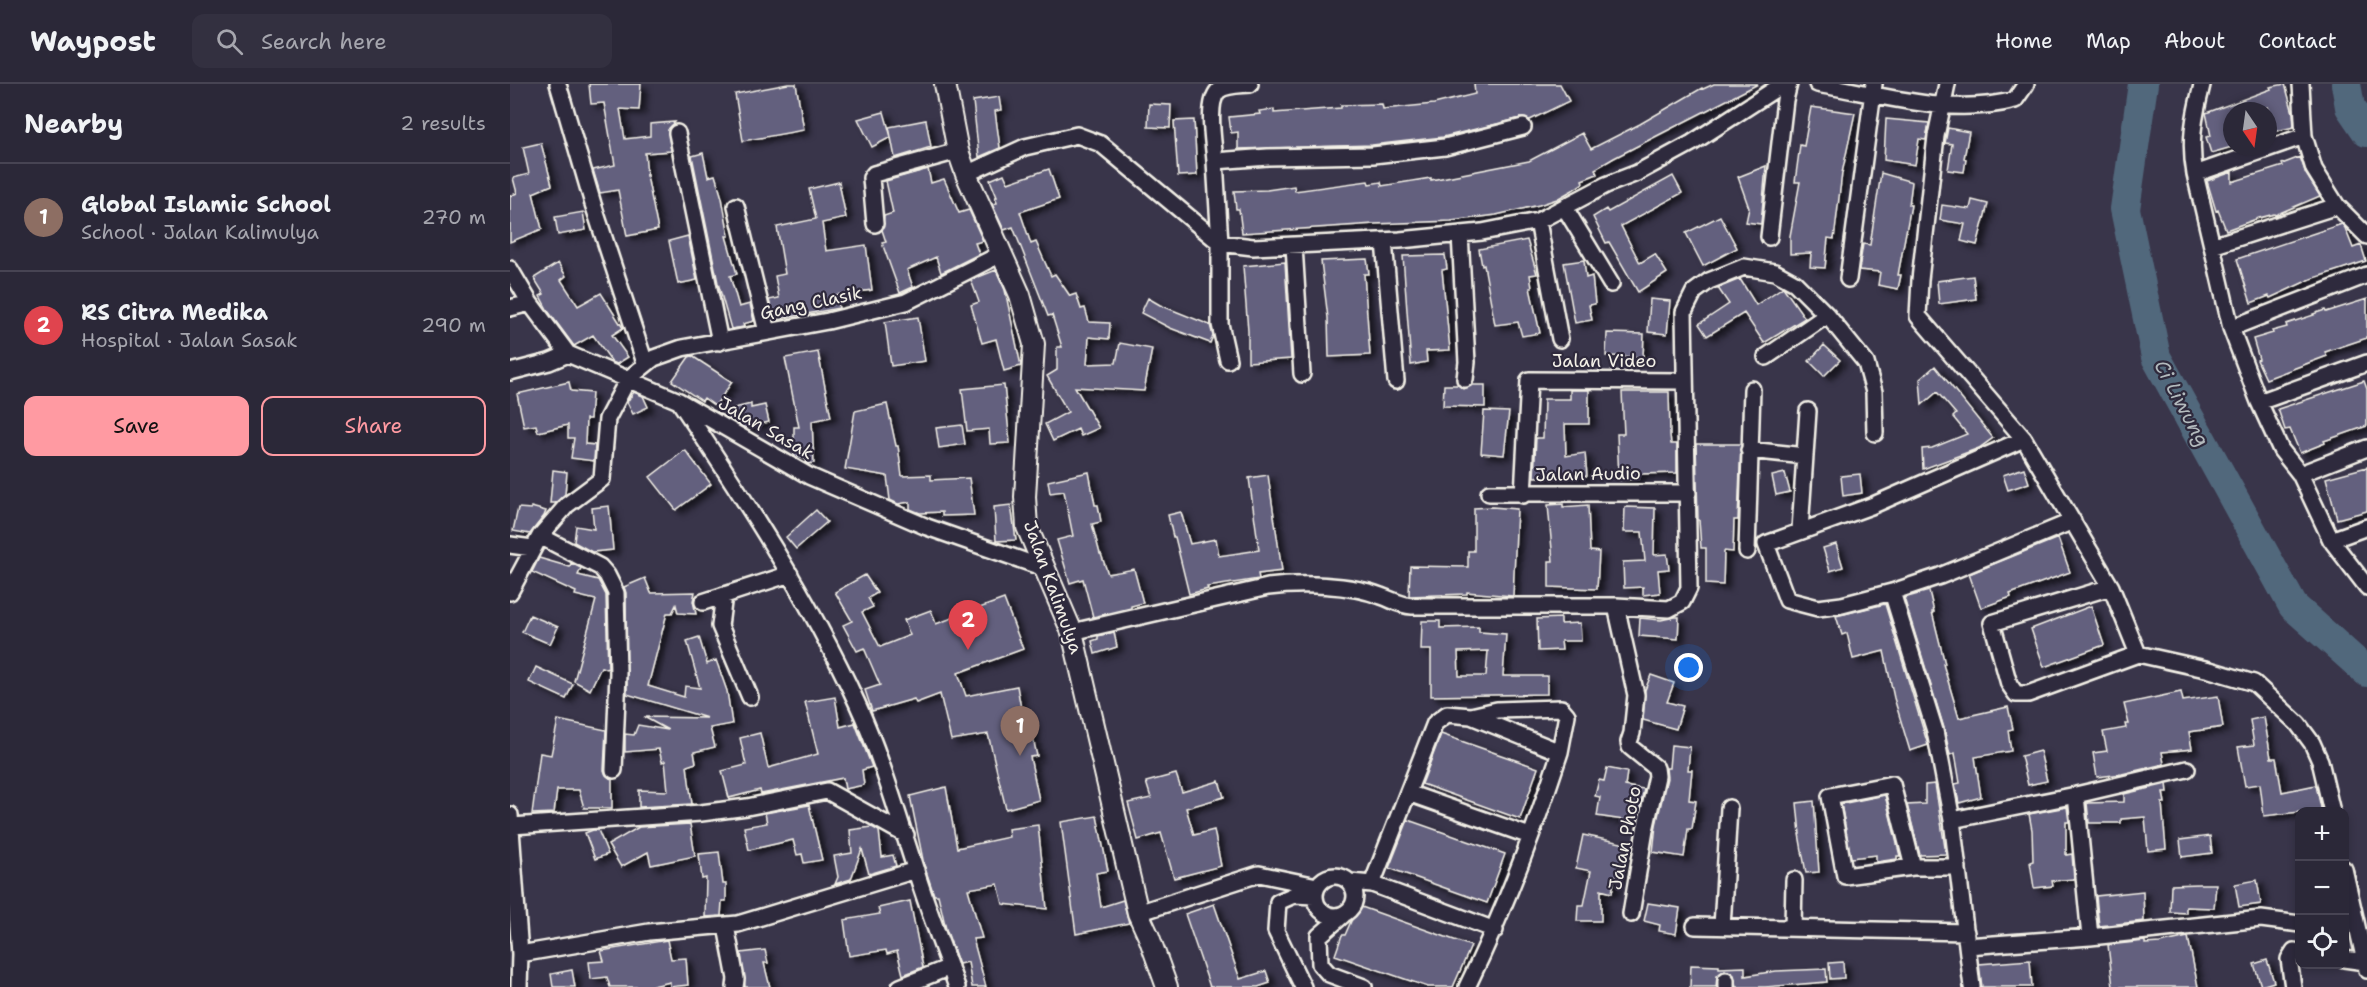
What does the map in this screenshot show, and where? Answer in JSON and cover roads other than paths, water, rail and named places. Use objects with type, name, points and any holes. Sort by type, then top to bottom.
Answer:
[{"type":"street","points":[[558,84],[582,170],[645,363]]},
{"type":"street","name":"Jalan Kalimulya","points":[[945,84],[958,151],[1020,295],[1034,344],[1025,497],[1027,527],[1072,632],[1138,913],[1167,987]]},
{"type":"street","points":[[1228,360],[1220,324],[1220,243],[1211,111],[1218,92],[1226,87],[1250,84]]},
{"type":"street","points":[[966,174],[1025,147],[1077,135],[1101,144],[1220,243],[1253,247],[1294,246],[1460,234],[1538,221],[1606,185],[1637,173],[1692,143],[1783,84]]},
{"type":"street","points":[[1769,237],[1785,100],[1789,84]]},
{"type":"street","points":[[1817,84],[1874,88],[1942,107],[1985,106],[2015,100],[2026,84]]},
{"type":"street","points":[[1947,84],[1936,136],[1918,316],[2024,439],[2111,587],[2138,654]]},
{"type":"street","points":[[2204,84],[2193,121],[2192,154],[2231,328],[2259,402],[2281,450],[2300,474],[2331,540],[2367,587]]},
{"type":"street","points":[[2301,84],[2304,135],[2314,169],[2337,206],[2367,236]]},
{"type":"street","points":[[1848,279],[1874,88]]},
{"type":"street","points":[[1215,161],[1268,157],[1373,155],[1445,147],[1523,128]]},
{"type":"street","points":[[677,133],[720,342]]},
{"type":"street","points":[[2195,174],[2304,135]]},
{"type":"street","points":[[875,224],[871,178],[874,174],[958,151]]},
{"type":"street","points":[[736,206],[767,332]]},
{"type":"street","points":[[2212,246],[2337,206]]},
{"type":"street","points":[[1565,208],[1611,284]]},
{"type":"street","points":[[1538,221],[1560,339]]},
{"type":"street","points":[[1460,234],[1467,362],[1465,379]]},
{"type":"street","points":[[1384,241],[1396,381]]},
{"type":"street","points":[[1294,246],[1302,375]]},
{"type":"street","name":"Gang Clasik","points":[[510,592],[536,542],[567,505],[602,479],[607,419],[628,379],[645,363],[682,348],[828,321],[906,302],[1001,254]]},
{"type":"street","points":[[1072,632],[1268,587],[1290,585],[1314,585],[1352,590],[1412,606],[1616,606],[1670,609],[1682,602],[1689,588],[1684,312],[1694,292],[1709,281],[1744,267],[1775,272],[1795,283],[1827,315],[1866,363],[1874,392],[1875,433]]},
{"type":"street","points":[[510,269],[531,303],[568,354],[549,362],[510,372]]},
{"type":"street","points":[[2231,328],[2367,276]]},
{"type":"street","points":[[510,308],[531,303]]},
{"type":"street","points":[[1766,357],[1827,315]]},
{"type":"street","name":"Jalan Sasak","points":[[568,354],[680,401],[809,476],[927,527],[1044,568]]},
{"type":"street","points":[[2259,402],[2367,363]]},
{"type":"street","name":"Jalan Video","points":[[1523,495],[1529,380],[1685,381]]},
{"type":"street","points":[[1747,551],[1752,389]]},
{"type":"street","points":[[680,401],[754,512],[790,574],[858,704],[906,835],[957,987]]},
{"type":"street","points":[[1800,530],[1808,411]]},
{"type":"street","points":[[2024,439],[1871,506],[1766,544],[1787,600],[1818,609],[1892,592],[1940,576],[2073,521]]},
{"type":"street","points":[[2300,474],[2367,448]]},
{"type":"street","points":[[1749,450],[1805,456]]},
{"type":"street","name":"Jalan Audio","points":[[1489,493],[1523,495],[1688,493]]},
{"type":"street","points":[[2331,540],[2367,527]]},
{"type":"street","points":[[510,545],[536,542],[600,567],[616,593],[618,673],[614,770]]},
{"type":"street","points":[[703,602],[790,574]]},
{"type":"street","points":[[2111,587],[1992,623],[2009,684],[2016,694],[2028,694],[2138,654],[2210,670],[2254,683],[2298,724],[2312,743],[2320,761],[2331,807]]},
{"type":"street","points":[[1892,592],[1935,731],[1952,820],[1972,987]]},
{"type":"street","points":[[723,596],[720,626],[750,697]]},
{"type":"street","name":"Jalan Photo","points":[[1616,606],[1636,696],[1630,747],[1656,768],[1657,776],[1630,914]]},
{"type":"street","points":[[1467,987],[1495,930],[1541,808],[1560,752],[1567,715],[1561,708],[1497,710],[1471,716]]},
{"type":"street","points":[[1372,884],[1436,723],[1447,714],[1471,716],[1560,752]]},
{"type":"street","points":[[1952,820],[2076,795],[2187,769]]},
{"type":"street","points":[[1913,867],[1892,784],[1830,796],[1845,876],[1913,867],[1958,867]]},
{"type":"street","points":[[519,987],[520,954],[513,913],[511,820],[700,813],[747,807],[826,791],[906,835]]},
{"type":"street","points":[[1408,793],[1530,836]]},
{"type":"street","points":[[2076,795],[2090,937]]},
{"type":"street","points":[[1722,927],[1729,808]]},
{"type":"street","points":[[520,954],[650,932],[726,926],[916,870]]},
{"type":"street","points":[[1138,913],[1259,874],[1316,891]]},
{"type":"street","points":[[1343,915],[1331,916],[1320,911],[1316,891],[1322,881],[1335,876],[1350,882],[1372,884],[1495,930]]},
{"type":"street","points":[[1793,928],[1794,880]]},
{"type":"street","points":[[1350,882],[1354,888],[1355,902],[1351,909],[1319,936],[1320,964],[1329,974],[1364,987]]},
{"type":"street","points":[[2349,888],[2364,944],[2366,966],[2349,961]]},
{"type":"street","points":[[1303,987],[1276,931],[1278,902],[1294,895],[1316,891]]},
{"type":"street","points":[[1695,926],[1793,928],[1966,939],[2090,937],[2261,919],[2295,923]]},
{"type":"street","points":[[726,926],[736,979],[735,987]]},
{"type":"street","points":[[2349,941],[2364,944]]},
{"type":"street","points":[[2293,987],[2289,959],[2295,951]]},
{"type":"street","points":[[900,987],[950,968]]},
{"type":"waterway","name":"Ci Liwung","points":[[2143,84],[2125,209],[2156,357],[2293,606],[2367,672]]},
{"type":"waterway","name":"Ci Liwung","points":[[2346,84],[2350,107],[2367,132]]},
{"type":"place","name":"RS Citra Medika","points":[[968,650]]},
{"type":"place","name":"Global Islamic School","points":[[1020,756]]}]
